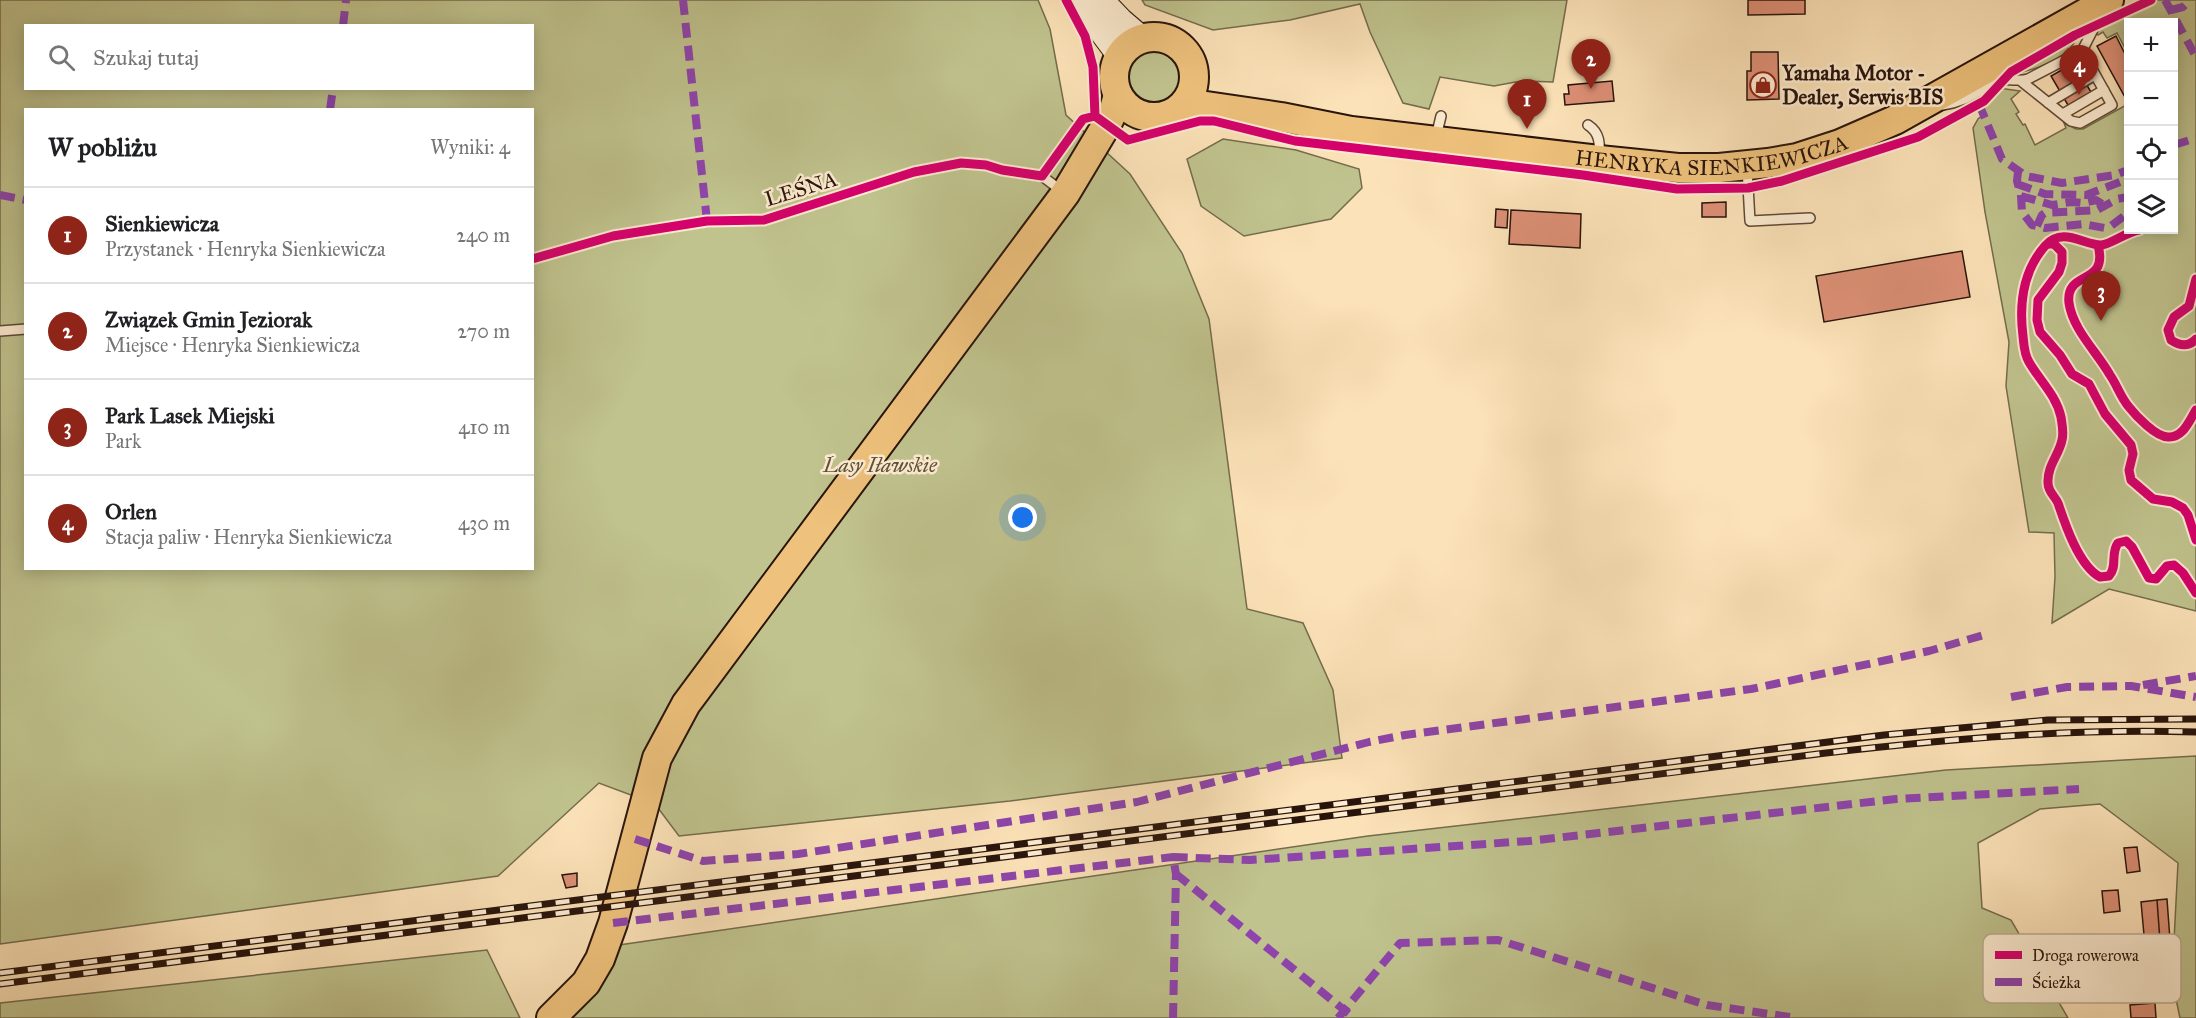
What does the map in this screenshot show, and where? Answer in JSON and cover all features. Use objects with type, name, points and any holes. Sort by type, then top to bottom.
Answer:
[{"type":"main road","points":[[1078,0],[1131,47]]},
{"type":"main road","points":[[1101,0],[1120,21],[1131,47]]},
{"type":"main road","name":"HENRYKA SIENKIEWICZA","points":[[1191,90],[1281,117],[1351,131],[1439,128],[1599,160],[1678,168],[1719,168],[1797,158],[1840,144],[1888,124],[2109,0]]},
{"type":"main road","points":[[1156,37],[1171,40],[1184,49],[1192,62],[1191,90],[1177,111],[1152,118],[1140,115],[1129,109],[1118,95],[1114,78],[1115,66],[1131,47],[1156,37]]},
{"type":"main road","points":[[551,1018],[581,989],[600,959],[613,923],[657,758],[686,704],[1065,194],[1107,124],[1118,95]]},
{"type":"main road","points":[[1065,194],[1105,155],[1140,115]]},
{"type":"lane","points":[[1920,107],[1959,103],[2002,80],[2021,81],[2042,74],[2082,51],[2109,0]]},
{"type":"lane","points":[[2021,81],[2078,124],[2112,105],[2082,51]]},
{"type":"lane","points":[[2048,103],[2095,75]]},
{"type":"lane","points":[[2063,114],[2104,90]]},
{"type":"lane","points":[[1588,124],[1596,130],[1599,136],[1599,160]]},
{"type":"lane","name":"LEŚNA","points":[[534,258],[613,236],[707,221],[764,220],[914,172],[961,163],[986,165],[1002,170],[1042,176],[1065,194]]},
{"type":"lane","points":[[1746,165],[1750,221],[1810,218]]},
{"type":"lane","points":[[0,331],[24,329]]},
{"type":"green space","name":"Lasy Iławskie","points":[[0,0],[1038,0],[1050,29],[1066,115],[1130,174],[1182,253],[1209,319],[1247,609],[1303,623],[1333,690],[1342,758],[1010,801],[679,836],[655,804],[599,783],[498,876],[0,944]]},
{"type":"green space","points":[[1142,0],[1567,0],[1553,82],[1521,81],[1494,86],[1440,77],[1429,109],[1403,103],[1370,32],[1360,4],[1290,20],[1213,30],[1145,5]]},
{"type":"green space","points":[[2157,0],[2196,0],[2196,611],[2109,589],[2052,623],[2055,577],[2054,533],[2029,532],[2006,386],[2009,342],[1985,212],[1973,128],[1985,113],[1982,106],[1999,88],[2020,91],[2011,99],[2019,112],[2016,114],[2023,125],[2025,124],[2035,145],[2066,128],[2064,123],[2076,129],[2083,129],[2124,106],[2124,234],[2178,234],[2178,18],[2124,18],[2124,46],[2117,33],[2107,38],[2103,32],[2098,35],[2095,32],[2097,28]]},
{"type":"green space","points":[[2076,38],[2066,52],[2058,58],[2039,67],[2012,74]]},
{"type":"green space","points":[[1150,50],[1160,50],[1174,57],[1181,76],[1174,95],[1160,102],[1150,102],[1140,98],[1133,91],[1129,81],[1129,71],[1133,61],[1140,54]]},
{"type":"green space","points":[[1223,139],[1296,150],[1359,169],[1362,188],[1331,219],[1244,236],[1201,206],[1187,159]]},
{"type":"green space","points":[[2196,756],[2196,1018],[2180,1018],[2177,1003],[2181,1003],[2181,934],[2174,934],[2178,863],[2100,804],[2040,809],[1978,843],[1982,908],[2011,920],[2019,934],[1983,934],[1983,1003],[2059,1003],[2068,1018],[558,1018],[619,945],[1368,836],[1946,770]]},
{"type":"green space","points":[[487,950],[520,1018],[0,1018],[0,1003]]},
{"type":"building","points":[[1748,0],[1805,0],[1805,14],[1748,15]]},
{"type":"building","points":[[2116,36],[2124,52],[2124,95],[2097,46]]},
{"type":"building","name":"Yamaha Motor - Dealer, Serwis BIS","points":[[1751,52],[1778,52],[1779,99],[1747,100],[1747,71],[1751,71]]},
{"type":"building","points":[[2074,63],[2095,99],[2072,112],[2051,76]]},
{"type":"building","points":[[1612,81],[1614,101],[1565,105],[1564,94],[1569,94],[1568,85]]},
{"type":"building","points":[[1522,87],[1537,88],[1536,103],[1521,102]]},
{"type":"building","points":[[1726,202],[1726,217],[1702,217],[1702,203]]},
{"type":"building","points":[[1496,209],[1508,210],[1507,228],[1495,227]]},
{"type":"building","points":[[1511,210],[1581,214],[1580,248],[1509,244]]},
{"type":"building","points":[[1962,251],[1970,297],[1824,322],[1816,276]]},
{"type":"building","points":[[2137,847],[2140,871],[2127,873],[2124,848]]},
{"type":"building","points":[[577,873],[577,886],[566,888],[562,875]]},
{"type":"building","points":[[2118,890],[2120,911],[2104,913],[2102,891]]},
{"type":"building","points":[[2167,899],[2170,934],[2159,934],[2157,900]]},
{"type":"building","points":[[2157,900],[2159,934],[2144,934],[2141,902]]},
{"type":"building","points":[[2155,1003],[2156,1018],[2131,1018],[2130,1005]]},
{"type":"railway","points":[[0,973],[1884,735],[2048,720],[2196,719]]},
{"type":"railway","points":[[0,984],[1826,753],[1918,743],[2057,733],[2196,732]]},
{"type":"marked path","points":[[343,24],[346,0]]},
{"type":"marked path","points":[[683,0],[707,221]]},
{"type":"marked path","points":[[2165,0],[2196,57]]},
{"type":"marked path","points":[[2171,10],[2183,7],[2190,0]]},
{"type":"marked path","points":[[330,108],[333,90]]},
{"type":"marked path","points":[[1979,104],[2002,159],[2026,176],[2062,183],[2124,172]]},
{"type":"marked path","points":[[2178,144],[2196,138]]},
{"type":"marked path","points":[[2018,172],[2017,181],[2022,212],[2032,225],[2045,228],[2083,224],[2105,228],[2124,216]]},
{"type":"marked path","points":[[2017,184],[2045,194],[2086,195],[2125,180]]},
{"type":"marked path","points":[[0,195],[24,200]]},
{"type":"marked path","points":[[2021,196],[2052,205],[2096,200],[2105,206]]},
{"type":"marked path","points":[[2037,226],[2045,213],[2097,210],[2124,198]]},
{"type":"marked path","points":[[635,839],[703,861],[798,854],[1137,802],[1369,742],[1405,735],[1751,689],[1929,651],[1987,634]]},
{"type":"marked path","points":[[2143,685],[2196,676]]},
{"type":"marked path","points":[[2011,697],[2067,687],[2131,686],[2196,697]]},
{"type":"marked path","points":[[1173,1018],[1176,874],[1173,857],[1250,860],[1529,841],[1896,799],[2079,789]]},
{"type":"marked path","points":[[613,923],[1173,857]]},
{"type":"marked path","points":[[1176,874],[1354,1018]]},
{"type":"marked path","points":[[1338,1018],[1400,943],[1498,940],[1707,1005],[1797,1018]]},
{"type":"cycle path","points":[[1066,0],[1085,36],[1093,67],[1095,116]]},
{"type":"cycle path","points":[[534,258],[613,236],[707,221],[764,220],[914,172],[961,163],[986,165],[1002,170],[1042,176],[1083,119],[1095,116],[1128,140],[1200,121],[1214,121],[1295,141],[1583,175],[1677,189],[1748,188],[1782,181],[1918,137],[1984,101],[2011,72],[2075,35],[2151,0]]},
{"type":"cycle path","points":[[2127,234],[2101,245],[2066,237],[2052,240],[2038,256],[2027,277],[2022,300],[2024,349],[2029,362],[2059,409],[2063,428],[2063,437],[2049,471],[2048,486],[2058,503],[2079,554],[2092,572],[2100,577],[2109,576],[2113,568],[2114,551],[2118,543],[2126,541],[2132,547],[2149,578],[2156,579],[2167,566],[2174,565],[2183,573],[2196,593]]},
{"type":"cycle path","points":[[2046,245],[2053,243],[2062,252],[2062,263],[2059,272],[2038,300],[2037,320],[2040,332],[2060,355],[2072,374],[2089,384],[2105,414],[2131,445],[2133,454],[2129,470],[2131,480],[2153,499],[2172,502],[2183,508],[2188,515],[2196,540]]},
{"type":"cycle path","points":[[2098,245],[2100,258],[2098,267],[2073,286],[2070,292],[2071,313],[2080,332],[2105,366],[2126,403],[2152,430],[2168,437],[2178,435],[2196,410]]},
{"type":"cycle path","points":[[2196,279],[2189,306],[2174,317],[2168,330],[2171,340],[2178,344],[2184,345],[2196,339]]},
{"type":"place","name":"Yamaha Motor - Dealer, Serwis BIS","points":[[1763,85]]},
{"type":"place","name":"Związek Gmin Jeziorak","points":[[1591,89]]},
{"type":"place","name":"Orlen","points":[[2079,95]]},
{"type":"place","name":"Sienkiewicza","points":[[1527,129]]},
{"type":"place","name":"Park Lasek Miejski","points":[[2101,321]]}]
